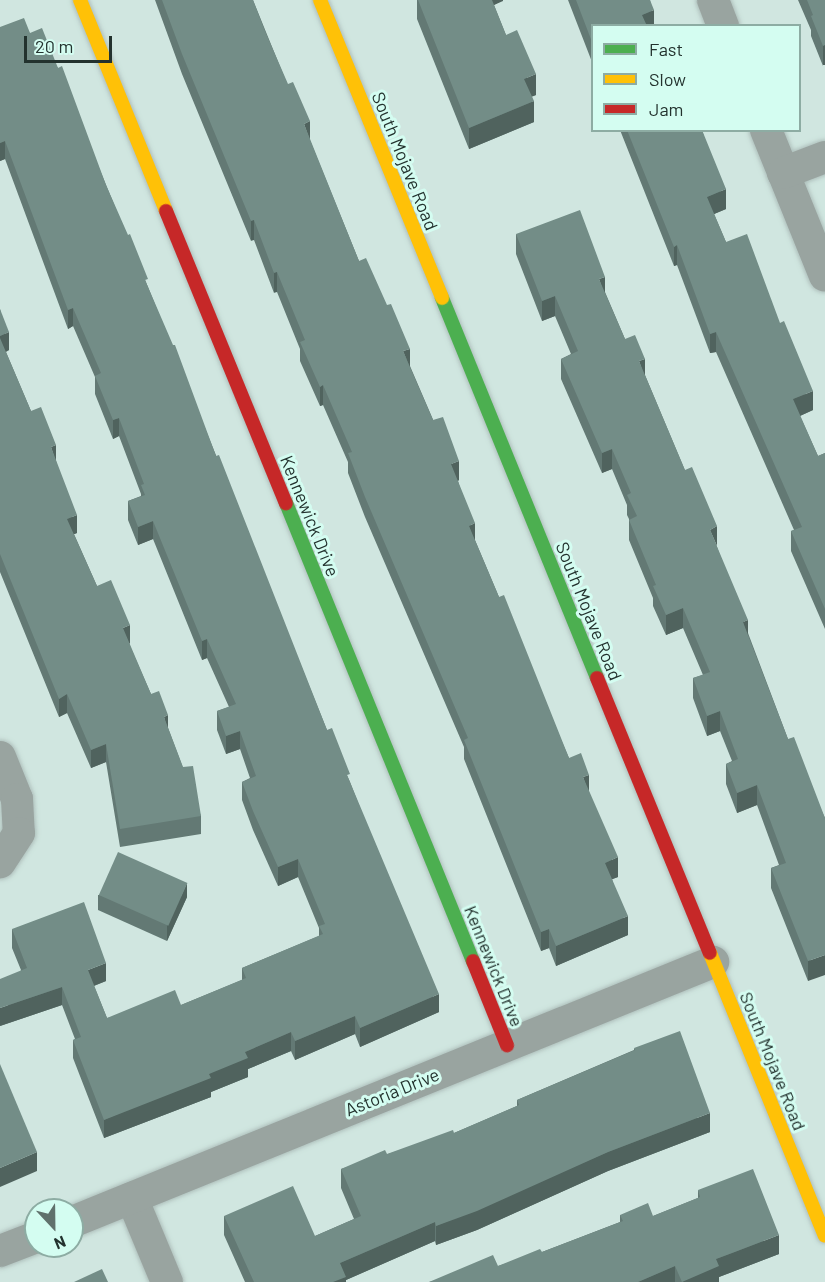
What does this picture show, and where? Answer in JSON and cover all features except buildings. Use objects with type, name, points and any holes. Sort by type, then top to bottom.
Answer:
[{"type":"street","name":"Kennewick Drive","points":[[80,0],[507,1045]]},
{"type":"street","name":"South Mojave Road","points":[[320,0],[825,1236]]},
{"type":"street","points":[[713,0],[722,24]]},
{"type":"street","points":[[767,132],[825,276]]},
{"type":"street","points":[[783,173],[825,156]]},
{"type":"street","points":[[0,757],[17,799],[19,833],[0,862]]},
{"type":"street","name":"Astoria Drive","points":[[84,1217],[713,962]]},
{"type":"street","points":[[132,1198],[167,1282]]},
{"type":"street","points":[[0,1251],[24,1242]]},
{"type":"traffic: fast","points":[[442,298],[597,678]]},
{"type":"traffic: fast","points":[[286,503],[473,961]]},
{"type":"traffic: slow","points":[[80,0],[166,211]]},
{"type":"traffic: slow","points":[[320,0],[442,298]]},
{"type":"traffic: slow","points":[[710,953],[825,1236]]},
{"type":"traffic: jam","points":[[166,211],[286,503]]},
{"type":"traffic: jam","points":[[597,678],[710,953]]},
{"type":"traffic: jam","points":[[473,961],[507,1045]]}]
